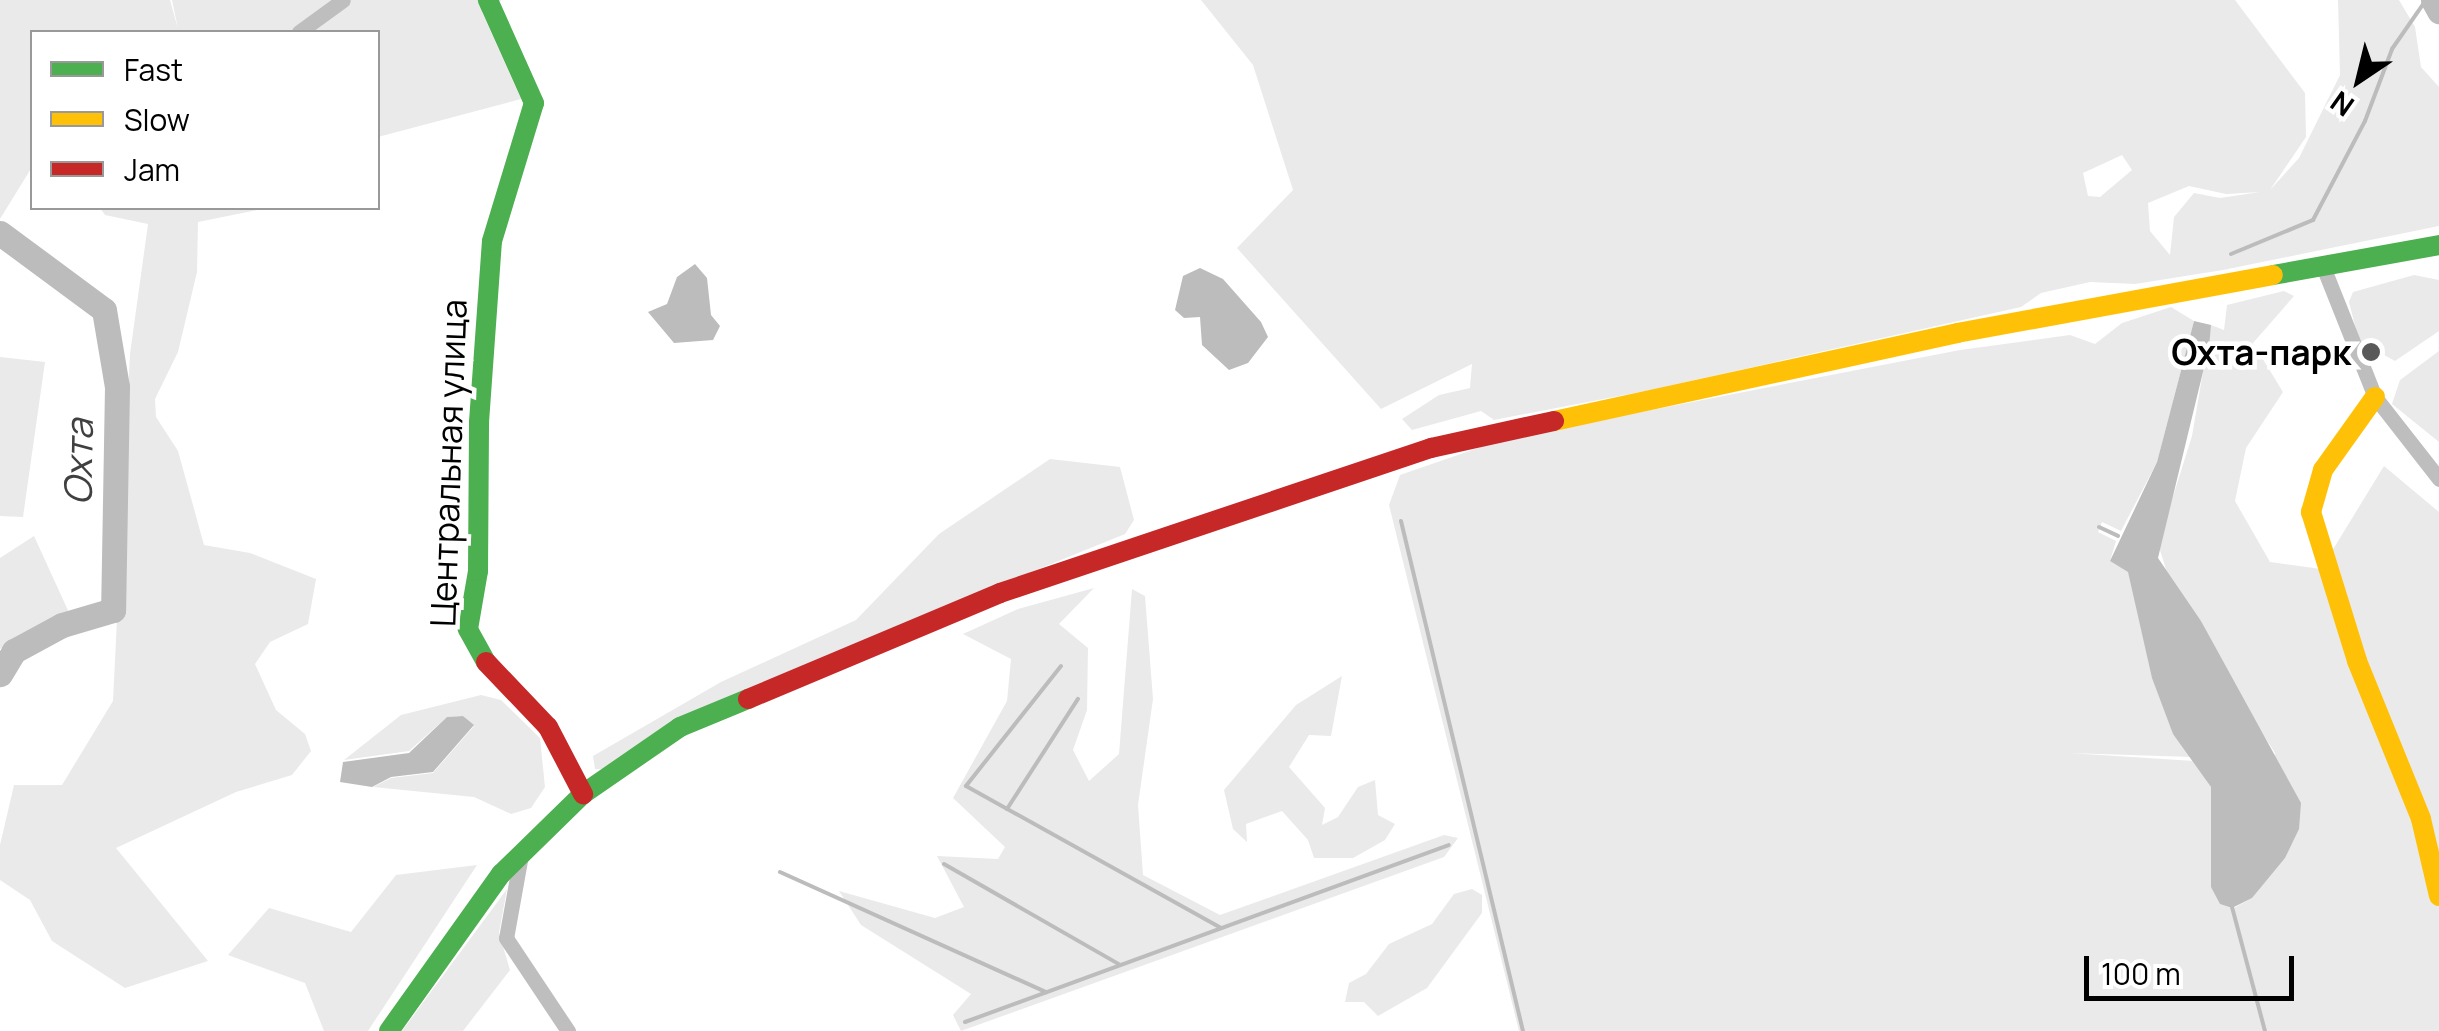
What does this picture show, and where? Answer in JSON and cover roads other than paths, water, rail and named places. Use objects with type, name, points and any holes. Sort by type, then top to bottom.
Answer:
[{"type":"street","points":[[302,30],[343,0]]},
{"type":"street","name":"Центральная улица","points":[[489,4],[534,103],[492,241],[479,422],[478,571],[468,629],[480,654],[548,727],[583,794]]},
{"type":"street","points":[[389,1031],[432,962],[522,851],[583,794],[680,727],[836,657],[1190,526],[1488,434],[1957,333],[2439,245]]},
{"type":"street","points":[[2324,269],[2375,397],[2439,480]]},
{"type":"street","points":[[2375,397],[2323,470],[2311,512],[2357,661],[2421,818],[2439,896]]},
{"type":"street","points":[[2408,441],[2439,462]]},
{"type":"street","points":[[522,851],[506,938],[568,1031]]},
{"type":"waterway","points":[[2231,254],[2313,220],[2365,121],[2392,49],[2426,0]]},
{"type":"waterway","name":"Охта","points":[[2433,0],[2439,11]]},
{"type":"waterway","name":"Охта","points":[[0,233],[104,310],[117,387],[113,610],[62,625],[14,651],[0,674]]},
{"type":"waterway","points":[[1401,521],[1523,1031]]},
{"type":"waterway","points":[[2099,527],[2118,536]]},
{"type":"waterway","points":[[1061,666],[966,786],[1221,928]]},
{"type":"waterway","points":[[1007,809],[1078,699]]},
{"type":"waterway","points":[[965,1022],[1449,845]]},
{"type":"waterway","points":[[944,864],[1120,965]]},
{"type":"waterway","points":[[780,872],[1046,992]]},
{"type":"waterway","points":[[2232,907],[2265,1031]]},
{"type":"place","name":"Охта-парк","points":[[2371,352]]}]
